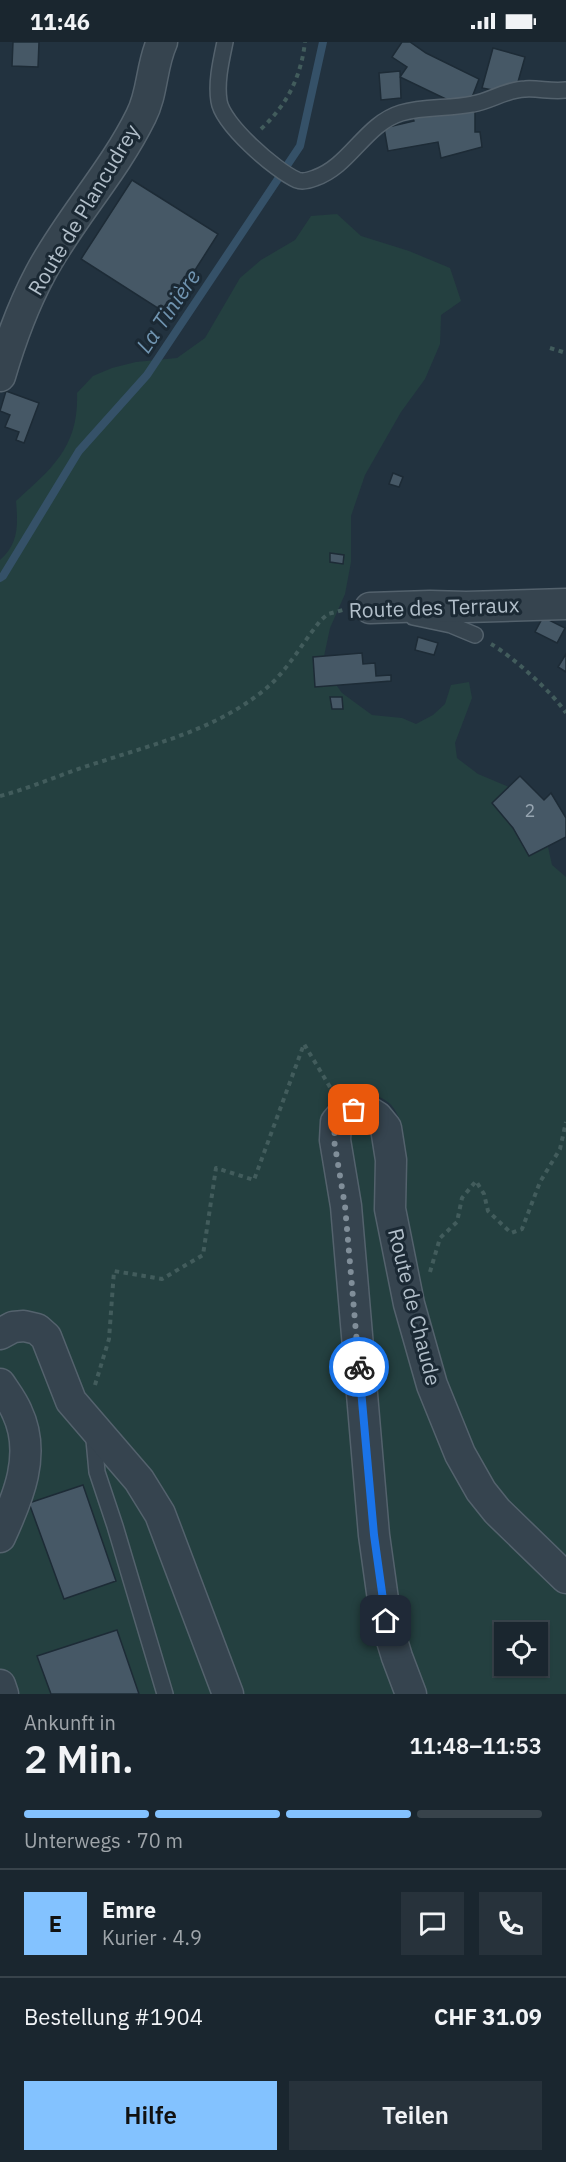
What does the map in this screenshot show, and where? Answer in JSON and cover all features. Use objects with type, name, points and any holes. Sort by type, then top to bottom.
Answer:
[{"type":"street","name":"Route de Plancudrey","points":[[0,376],[40,274],[64,234],[109,172],[141,117],[154,63],[162,42]]},
{"type":"street","name":"Route des Terraux","points":[[370,608],[466,608],[566,604]]},
{"type":"street","name":"Route de Chaude","points":[[345,1114],[354,1110],[369,1112],[381,1120],[386,1128],[391,1160],[390,1209],[409,1304],[432,1385],[469,1471],[497,1510],[566,1578]]},
{"type":"street","points":[[345,1114],[336,1122],[334,1140],[349,1241],[381,1595],[397,1658],[411,1694]]},
{"type":"street","points":[[0,1334],[19,1326],[30,1327],[42,1333],[49,1342],[71,1401],[139,1480],[160,1514],[228,1694]]},
{"type":"street","points":[[0,1384],[17,1410],[26,1445],[20,1490],[0,1537]]},
{"type":"street","points":[[0,1685],[3,1694]]},
{"type":"lane","points":[[225,42],[218,85],[219,102],[223,114],[233,128],[270,161],[297,180],[314,179],[329,171],[376,126],[398,114],[470,105],[523,89],[566,90]]},
{"type":"lane","points":[[403,607],[409,615],[451,625],[475,635]]},
{"type":"lane","points":[[89,1422],[97,1472],[165,1694]]},
{"type":"path","points":[[248,141],[278,114],[293,89],[305,42]]},
{"type":"path","points":[[550,348],[566,353]]},
{"type":"path","name":"Route des Terraux","points":[[0,796],[181,737],[210,723],[264,690],[285,668],[310,633],[328,614],[349,609],[370,608]]},
{"type":"path","points":[[475,635],[502,650],[557,700],[566,713]]},
{"type":"path","points":[[89,1422],[108,1339],[114,1271],[162,1279],[203,1256],[216,1168],[254,1180],[304,1044],[345,1114]]},
{"type":"path","points":[[409,1304],[423,1296],[426,1279],[434,1267],[441,1238],[457,1222],[462,1198],[476,1181],[484,1194],[488,1211],[511,1233],[522,1229],[540,1182],[560,1149],[566,1122]]},
{"type":"green space","points":[[337,214],[361,236],[409,251],[450,268],[461,301],[441,315],[440,344],[425,379],[401,412],[365,475],[351,516],[351,562],[345,594],[330,628],[323,661],[342,693],[372,715],[402,718],[416,724],[433,715],[445,704],[451,685],[469,682],[472,698],[455,743],[457,758],[478,774],[509,787],[540,831],[548,847],[552,865],[566,877],[566,1563],[505,1508],[461,1433],[406,1254],[403,1128],[391,1105],[385,1100],[370,1094],[352,1093],[336,1098],[330,1103],[325,1110],[321,1125],[404,1694],[0,1694],[0,560],[11,547],[16,533],[16,501],[41,478],[61,454],[74,428],[77,393],[93,376],[136,362],[177,358],[205,338],[240,278],[261,260],[295,240],[311,216]]},
{"type":"green space","points":[[361,1122],[374,1135],[427,1396],[566,1592],[566,1694],[421,1694],[392,1610],[346,1128]]},
{"type":"building","points":[[13,42],[39,42],[38,67],[12,66]]},
{"type":"building","points":[[402,42],[410,42],[426,53],[479,79],[471,100],[452,102],[400,77],[407,67],[392,57]]},
{"type":"building","points":[[493,48],[525,57],[516,89],[498,91],[482,88]]},
{"type":"building","points":[[400,71],[401,98],[381,100],[379,73]]},
{"type":"building","points":[[445,111],[475,112],[475,132],[480,132],[482,147],[441,158],[438,142],[388,151],[384,128],[414,121],[413,118]]},
{"type":"building","points":[[132,180],[218,234],[167,314],[81,259]]},
{"type":"building","points":[[6,391],[39,403],[24,443],[16,440],[19,432],[5,427],[10,415],[0,411]]},
{"type":"building","points":[[393,473],[403,477],[399,487],[389,484]]},
{"type":"building","points":[[330,553],[344,555],[343,564],[330,562]]},
{"type":"building","points":[[543,617],[565,628],[557,643],[535,632]]},
{"type":"building","points":[[418,637],[438,643],[434,655],[415,650]]},
{"type":"building","points":[[362,653],[363,664],[375,663],[376,676],[391,675],[391,681],[315,687],[313,657]]},
{"type":"building","points":[[566,654],[566,672],[558,667]]},
{"type":"building","points":[[330,697],[342,697],[343,709],[332,709]]},
{"type":"building","points":[[520,776],[544,800],[551,793],[566,818],[566,837],[529,856],[513,828],[492,803]]},
{"type":"building","points":[[83,1485],[116,1581],[64,1599],[29,1503]]},
{"type":"building","points":[[117,1630],[139,1694],[51,1694],[37,1656]]},
{"type":"waterway","name":"La Tinière","points":[[0,578],[79,451],[147,375],[300,146],[323,42]]},
{"type":"way so far","points":[[354,1110],[341,1116],[336,1122],[334,1140],[345,1206],[359,1367]]},
{"type":"route","points":[[359,1367],[374,1535],[386,1621]]}]
